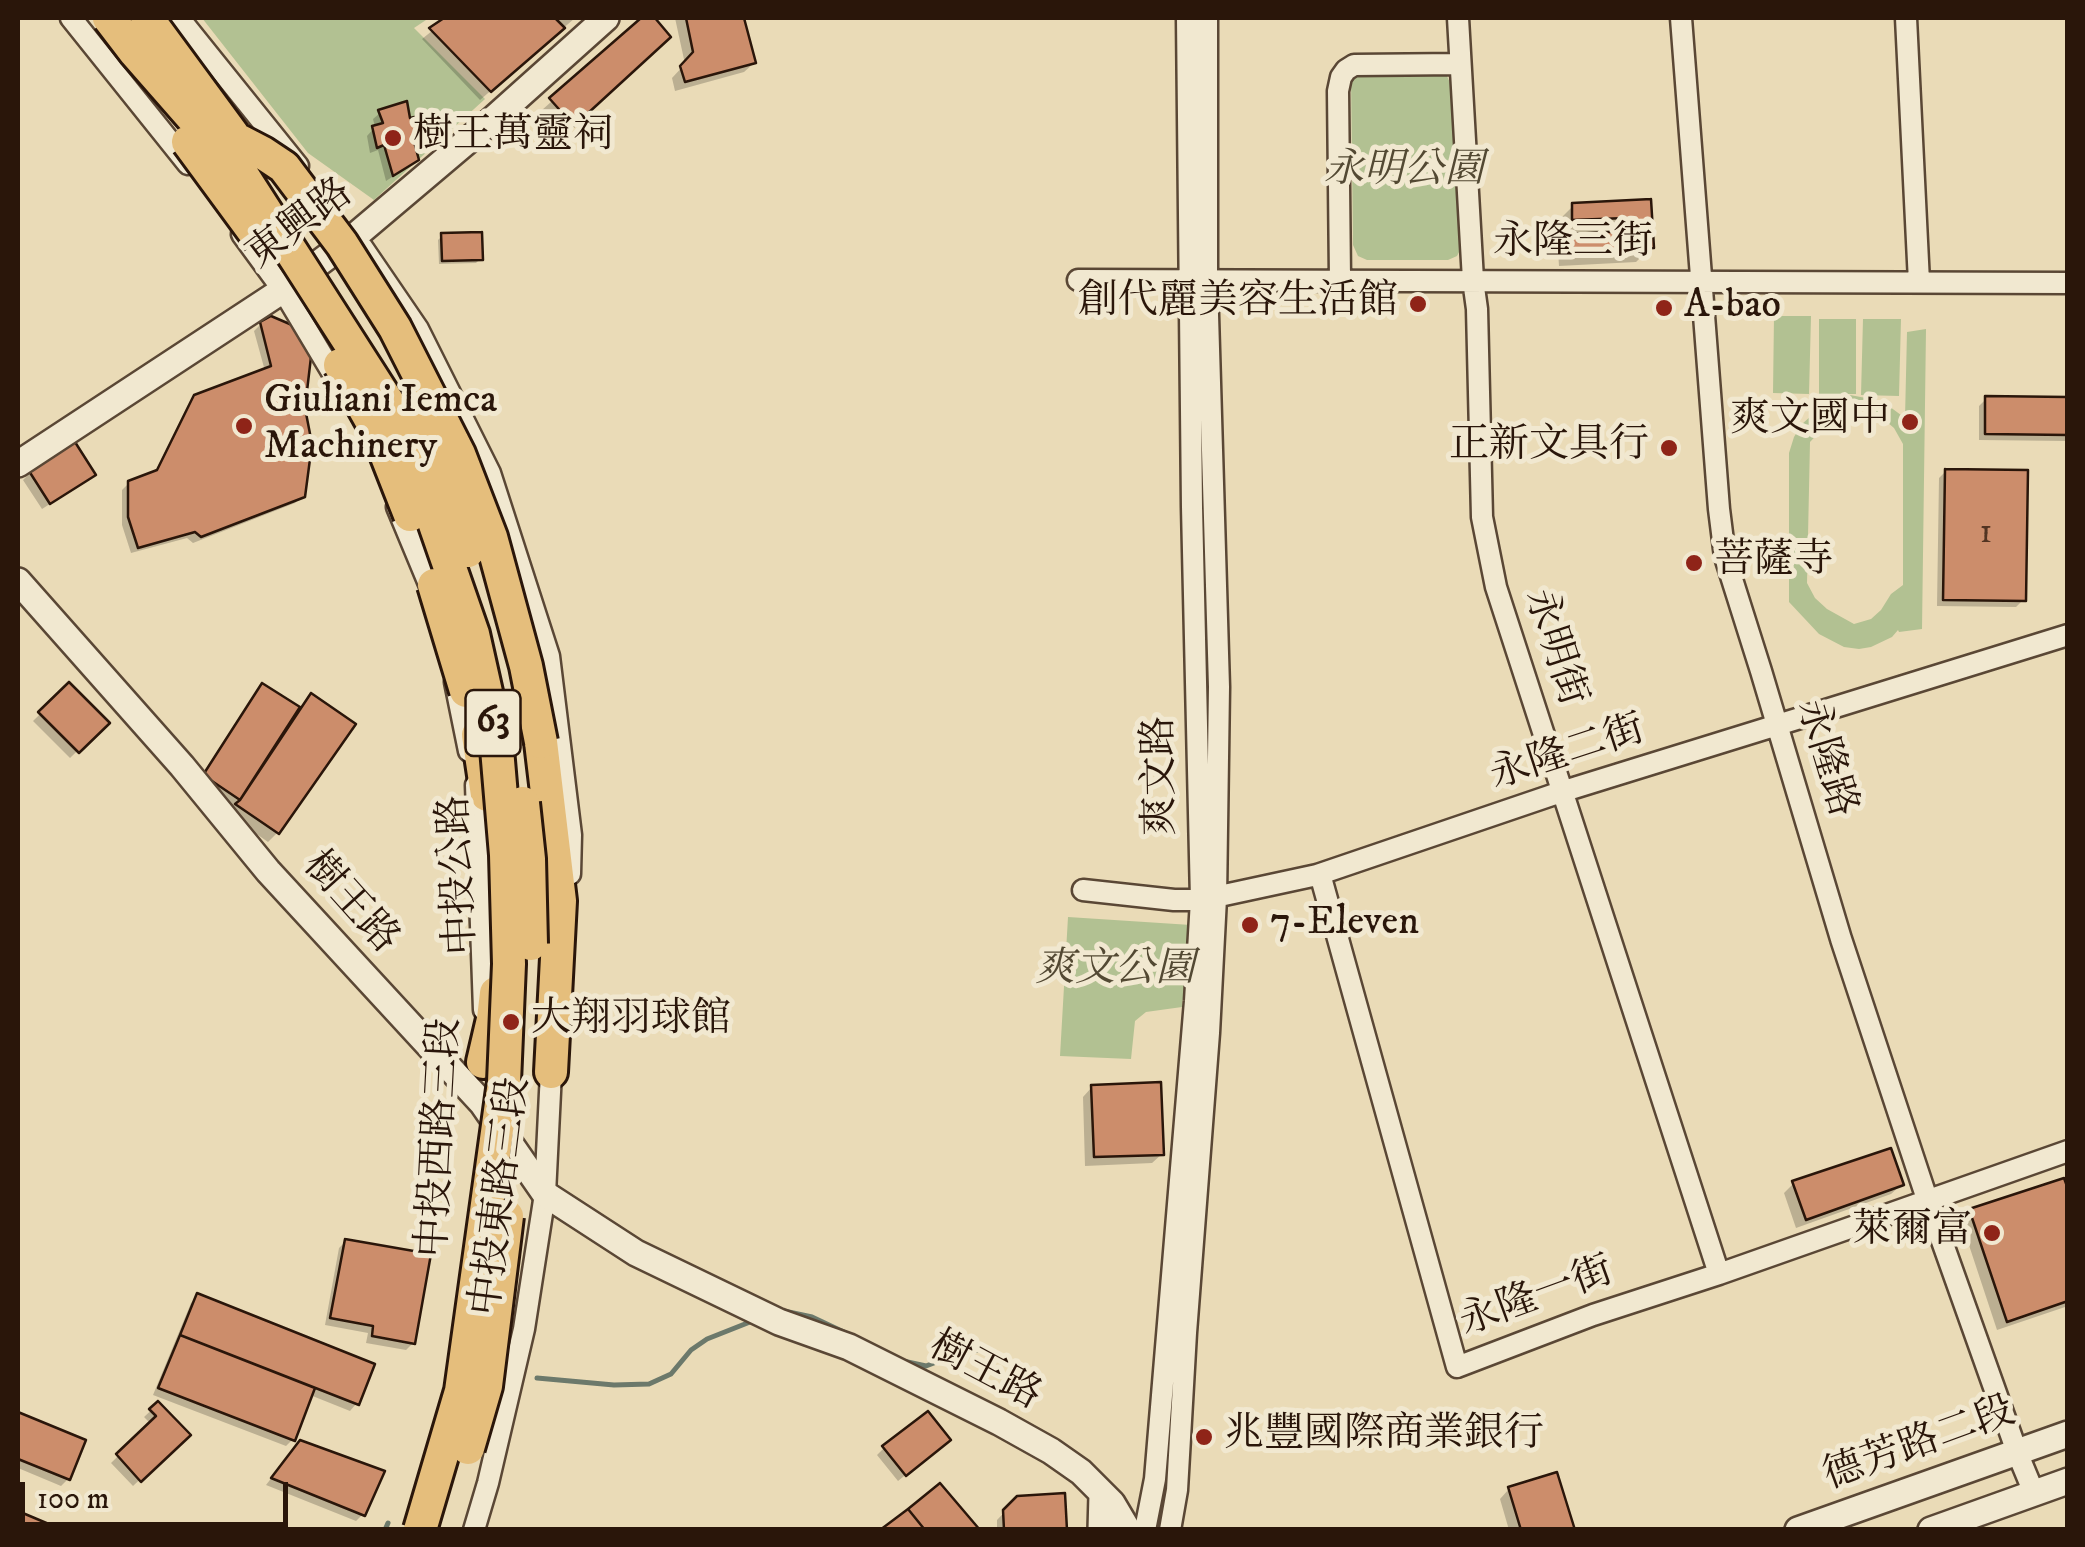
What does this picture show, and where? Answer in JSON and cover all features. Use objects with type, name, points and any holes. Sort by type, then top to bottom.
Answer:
[{"type":"main road","name":"中投公路","points":[[109,18],[134,52],[241,173],[398,418],[473,634],[496,737],[506,855],[509,964],[504,1082],[460,1391],[420,1530]]},
{"type":"main road","name":"中投公路","points":[[148,18],[372,334],[420,422],[442,472],[495,638],[517,748],[530,894],[524,1088],[486,1386],[444,1530]]},
{"type":"main road","points":[[134,52],[184,137],[306,302],[377,431],[428,561],[478,735],[488,801],[498,965],[493,1020],[483,1062]]},
{"type":"main road","points":[[236,140],[284,167],[342,244],[394,328],[459,454],[491,536],[526,666],[541,742],[560,901],[550,1072]]},
{"type":"street","name":"中投西路三段","points":[[70,18],[220,204],[283,290],[365,427],[440,610],[477,789],[484,1021],[479,1195],[469,1278],[450,1372],[409,1530]]},
{"type":"street","name":"中投東路三段","points":[[179,18],[355,236],[418,329],[490,473],[549,656],[570,836],[567,1030],[550,1072],[546,1194],[524,1330],[474,1530]]},
{"type":"street","name":"東興路","points":[[18,464],[283,290],[355,236],[606,18]]},
{"type":"street","name":"爽文路","points":[[1170,1530],[1177,1490],[1209,1033],[1208,899],[1219,687],[1187,18]]},
{"type":"street","name":"爽文路","points":[[1198,281],[1207,18]]},
{"type":"street","name":"永明街","points":[[1458,18],[1477,308],[1482,518],[1496,587],[1719,1274]]},
{"type":"street","name":"永隆路","points":[[1681,18],[1725,557],[1838,928],[1927,1199],[2034,1493]]},
{"type":"street","points":[[1906,18],[1920,282]]},
{"type":"street","points":[[1340,279],[1341,77],[1354,66],[1460,64]]},
{"type":"street","name":"永隆三街","points":[[1078,280],[2068,283]]},
{"type":"street","name":"樹王路","points":[[18,582],[182,766],[268,871],[482,1103],[546,1194],[636,1253],[750,1309],[849,1346],[1051,1451],[1081,1472],[1112,1503],[1128,1530]]},
{"type":"street","name":"永隆二街","points":[[1083,890],[1174,900],[1208,899],[1320,874],[1561,792],[2068,635]]},
{"type":"street","name":"永隆一街","points":[[1320,874],[1457,1368],[1593,1315],[2068,1151]]},
{"type":"street","name":"爽文路","points":[[1145,1530],[1156,1480],[1208,899]]},
{"type":"street","points":[[450,1372],[453,1393],[466,1407],[494,1406],[511,1388]]},
{"type":"street","name":"德芳路二段","points":[[1798,1530],[2068,1434]]},
{"type":"street","name":"德芳路二段","points":[[1931,1530],[2068,1481]]},
{"type":"street","points":[[1101,1530],[1102,1494]]},
{"type":"green space","points":[[202,18],[429,18],[414,28],[485,99],[374,200],[308,153]]},
{"type":"green space","name":"永明公園","points":[[1358,72],[1446,74],[1452,87],[1460,250],[1448,260],[1367,260],[1358,256],[1353,245],[1351,80]]},
{"type":"green space","points":[[1774,316],[1811,316],[1809,394],[1773,393]]},
{"type":"green space","points":[[1819,319],[1856,319],[1856,394],[1819,394]]},
{"type":"green space","points":[[1863,319],[1901,319],[1899,396],[1861,395]]},
{"type":"green space","points":[[1926,329],[1922,629],[1898,630],[1871,647],[1844,647],[1819,634],[1789,602],[1789,453],[1802,424],[1820,408],[1850,395],[1882,401],[1905,418],[1907,332]],"holes":[[[1852,406],[1881,417],[1894,428],[1903,444],[1903,585],[1871,619],[1854,624],[1827,609],[1807,583],[1810,442]]]},
{"type":"green space","name":"爽文公園","points":[[1068,917],[1191,925],[1182,1007],[1146,1012],[1135,1021],[1131,1059],[1060,1056]]},
{"type":"building","points":[[444,18],[555,18],[565,28],[491,92],[429,28]]},
{"type":"building","points":[[641,18],[655,18],[671,37],[574,126],[549,98]]},
{"type":"building","points":[[686,18],[744,18],[756,63],[685,82],[680,66],[693,52]]},
{"type":"building","points":[[407,101],[410,118],[419,116],[424,133],[413,138],[419,160],[393,176],[384,145],[377,148],[372,126],[383,123],[378,110]]},
{"type":"building","points":[[1651,199],[1654,248],[1573,252],[1572,234],[1627,231],[1626,218],[1572,220],[1572,203]]},
{"type":"building","points":[[482,232],[483,260],[442,261],[441,233]]},
{"type":"building","name":"Giuliani Iemca Machinery","points":[[271,316],[292,325],[311,357],[305,408],[312,444],[305,497],[201,537],[195,532],[138,548],[128,517],[128,481],[157,470],[194,395],[271,366],[260,322]]},
{"type":"building","points":[[1985,396],[2068,397],[2068,435],[1985,434]]},
{"type":"building","points":[[75,442],[96,475],[50,504],[29,471]]},
{"type":"building","points":[[1945,469],[2028,470],[2026,601],[1943,600]]},
{"type":"building","points":[[69,682],[110,723],[79,753],[38,712]]},
{"type":"building","points":[[262,683],[300,707],[240,800],[203,775]]},
{"type":"building","points":[[311,693],[356,724],[279,834],[235,804]]},
{"type":"building","points":[[1161,1082],[1164,1155],[1094,1157],[1091,1085]]},
{"type":"building","points":[[1891,1148],[1904,1185],[1806,1220],[1792,1181]]},
{"type":"building","points":[[2064,1178],[2068,1189],[2068,1301],[2007,1322],[1969,1209]]},
{"type":"building","points":[[345,1239],[431,1254],[415,1344],[372,1336],[373,1326],[330,1318]]},
{"type":"building","points":[[197,1293],[375,1364],[359,1405],[180,1335]]},
{"type":"building","points":[[180,1335],[315,1388],[295,1441],[158,1388]]},
{"type":"building","points":[[158,1401],[191,1435],[141,1482],[116,1454],[156,1416],[149,1409]]},
{"type":"building","points":[[928,1411],[951,1440],[906,1476],[882,1446]]},
{"type":"building","points":[[18,1412],[86,1440],[70,1480],[18,1459]]},
{"type":"building","points":[[300,1440],[385,1471],[365,1516],[271,1478]]},
{"type":"building","points":[[1557,1472],[1575,1530],[1521,1530],[1508,1487]]},
{"type":"building","points":[[940,1483],[980,1530],[925,1530],[908,1509]]},
{"type":"building","points":[[1065,1493],[1067,1530],[1004,1530],[1003,1510],[1017,1496]]},
{"type":"building","points":[[908,1509],[925,1530],[880,1530]]},
{"type":"building","points":[[18,1511],[63,1530],[18,1530]]},
{"type":"waterway","points":[[784,1311],[812,1317],[848,1334]]},
{"type":"waterway","points":[[537,1378],[649,1384],[671,1374],[691,1350],[707,1339],[755,1320]]},
{"type":"waterway","points":[[903,1361],[926,1366],[977,1350]]},
{"type":"waterway","points":[[385,1530],[388,1523]]},
{"type":"place","name":"樹王萬靈祠","points":[[393,138]]},
{"type":"place","name":"創代麗美容生活館","points":[[1418,304]]},
{"type":"place","name":"A-bao","points":[[1664,308]]},
{"type":"place","name":"爽文國中","points":[[1910,422]]},
{"type":"place","name":"Giuliani Iemca Machinery","points":[[244,426]]},
{"type":"place","name":"正新文具行","points":[[1669,448]]},
{"type":"place","name":"菩薩寺","points":[[1694,563]]},
{"type":"place","name":"7-Eleven","points":[[1250,925]]},
{"type":"place","name":"大翔羽球館","points":[[511,1022]]},
{"type":"place","name":"萊爾富","points":[[1992,1233]]},
{"type":"place","name":"兆豐國際商業銀行","points":[[1204,1437]]}]
